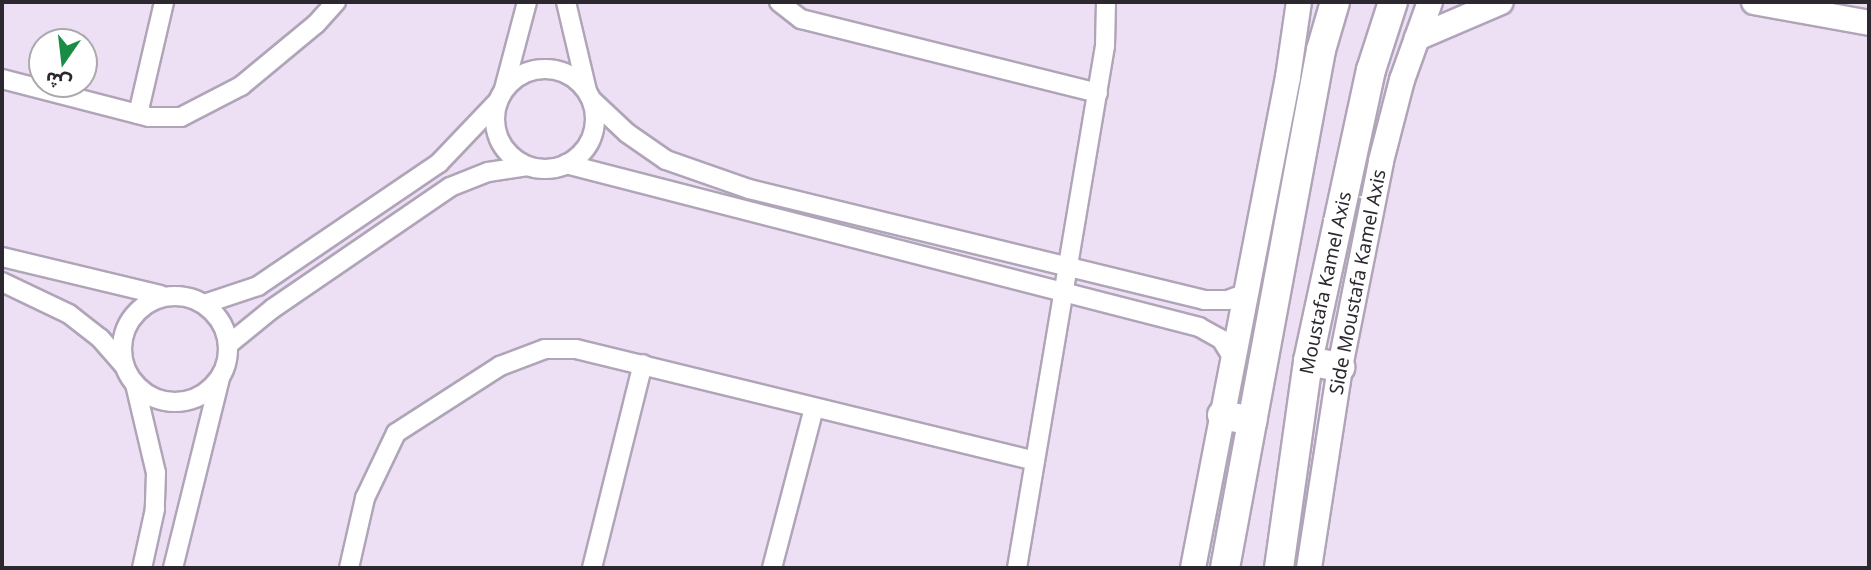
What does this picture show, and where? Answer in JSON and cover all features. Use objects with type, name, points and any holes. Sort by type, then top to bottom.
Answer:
[{"type":"main road","points":[[1225,568],[1321,50],[1336,3]]},
{"type":"main road","name":"Moustafa Kamel Axis","points":[[1279,568],[1308,361],[1371,70],[1389,3]]},
{"type":"main road","points":[[1308,361],[1340,367]]},
{"type":"main road","points":[[1222,415],[1252,421]]},
{"type":"street","points":[[138,114],[164,2]]},
{"type":"street","points":[[2,79],[138,114],[181,117],[222,98],[265,67],[336,2]]},
{"type":"street","points":[[527,2],[495,120],[499,140],[511,156],[528,166]]},
{"type":"street","points":[[566,2],[596,115],[592,137],[566,164]]},
{"type":"street","points":[[779,2],[802,19],[1098,93]]},
{"type":"street","points":[[1017,568],[1066,294],[1098,93],[1108,27],[1106,2]]},
{"type":"street","points":[[1193,568],[1294,44],[1299,2]]},
{"type":"street","name":"Side Moustafa Kamel Axis","points":[[1309,568],[1340,367],[1381,161],[1430,2]]},
{"type":"street","points":[[1417,38],[1501,2]]},
{"type":"street","points":[[1754,2],[1869,23]]},
{"type":"street","points":[[2,257],[204,304],[258,285],[439,163],[501,95],[526,72],[553,69],[566,73],[646,147],[688,171],[1204,300],[1228,300],[1246,293]]},
{"type":"street","points":[[229,344],[272,309],[450,187],[488,172],[566,164],[1199,327],[1221,339],[1233,358]]},
{"type":"street","points":[[2,282],[69,314],[100,338],[124,366],[135,384],[156,473],[155,509],[142,568]]},
{"type":"street","points":[[124,366],[122,347],[131,320],[160,295]]},
{"type":"street","points":[[173,568],[229,344],[221,321],[204,304]]},
{"type":"street","points":[[349,568],[365,498],[383,455],[396,433],[424,412],[500,366],[545,349],[576,349],[643,364],[1035,461]]},
{"type":"street","points":[[592,568],[643,364]]},
{"type":"street","points":[[135,384],[155,398],[184,401],[198,397],[220,377]]},
{"type":"street","points":[[772,568],[814,408]]}]
